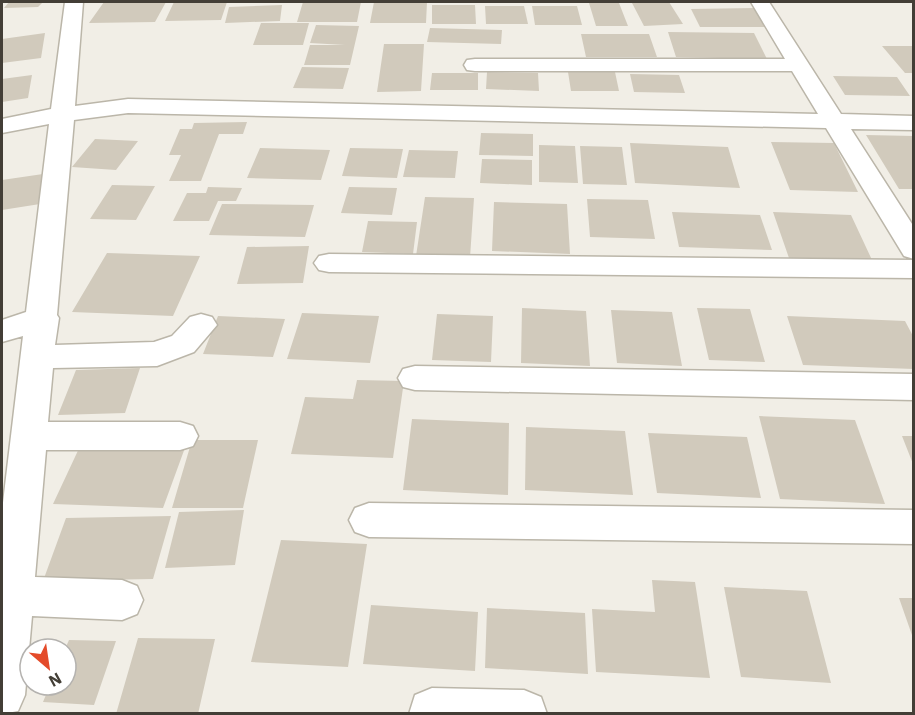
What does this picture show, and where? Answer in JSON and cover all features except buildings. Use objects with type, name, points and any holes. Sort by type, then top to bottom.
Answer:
[{"type":"street","points":[[2,695],[75,2]]},
{"type":"street","points":[[760,2],[914,250]]},
{"type":"street","points":[[475,65],[556,90],[836,122],[914,123]]},
{"type":"street","points":[[2,126],[64,114],[128,106],[556,90],[801,65]]},
{"type":"street","points":[[329,263],[914,269]]},
{"type":"street","points":[[2,331],[43,318]]},
{"type":"street","points":[[38,357],[157,354],[183,344],[201,325]]},
{"type":"street","points":[[416,378],[914,387]]},
{"type":"street","points":[[30,436],[180,436]]},
{"type":"street","points":[[369,520],[914,527]]},
{"type":"street","points":[[12,596],[122,600]]},
{"type":"street","points":[[432,712],[524,714]]}]
